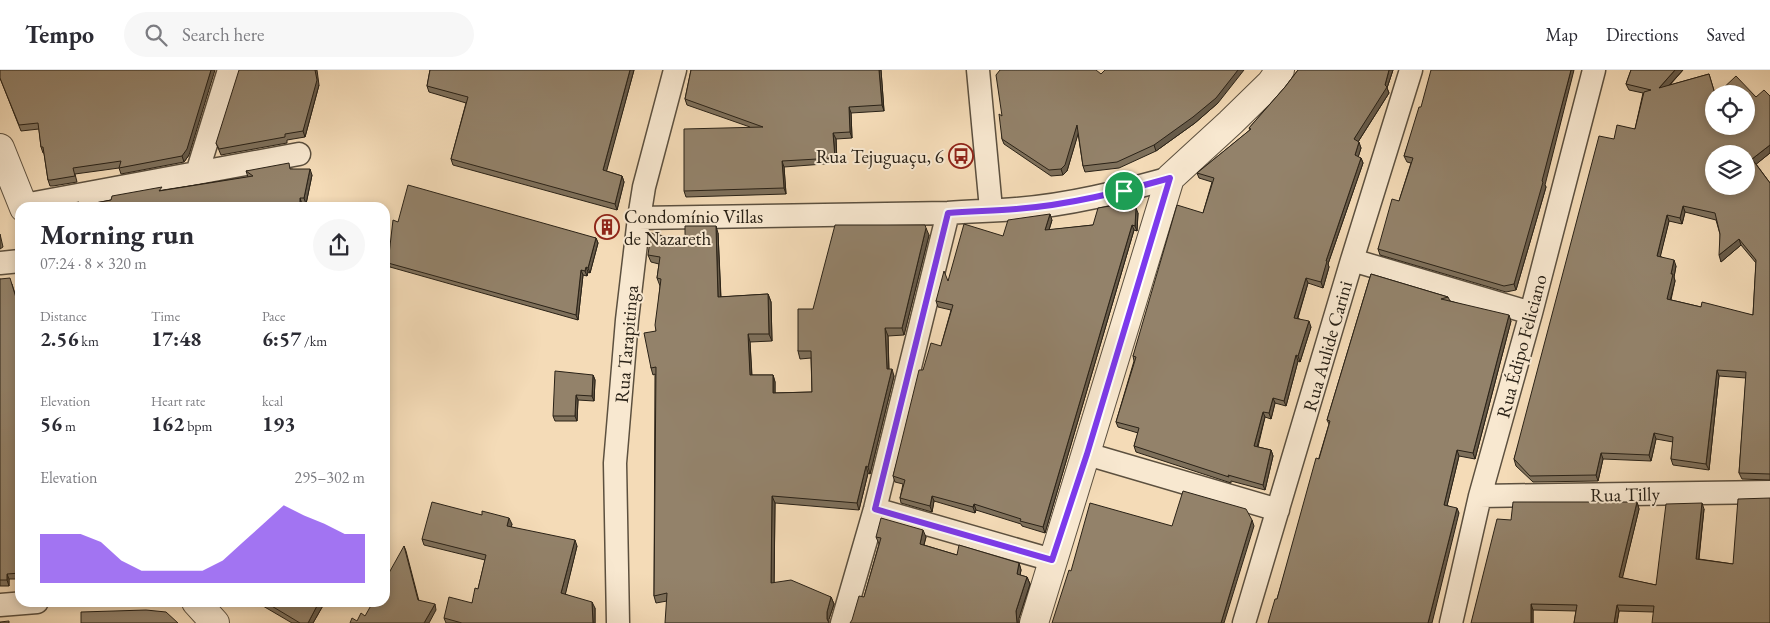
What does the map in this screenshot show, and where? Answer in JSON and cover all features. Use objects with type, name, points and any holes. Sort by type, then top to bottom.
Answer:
[{"type":"street","points":[[197,173],[229,70]]},
{"type":"street","name":"Rua Tarapitinga","points":[[618,623],[615,463],[627,320],[644,187],[675,70]]},
{"type":"street","points":[[978,70],[991,209]]},
{"type":"street","points":[[639,218],[948,213],[991,209],[1017,209],[1124,191],[1170,178],[1271,83],[1280,70]]},
{"type":"street","name":"Rua Aulide Carini","points":[[1244,623],[1352,260],[1411,70]]},
{"type":"street","name":"Rua Édipo Feliciano","points":[[1451,623],[1480,496],[1594,70]]},
{"type":"street","points":[[0,148],[22,202]]},
{"type":"street","points":[[45,202],[299,154]]},
{"type":"street","points":[[1034,623],[1170,178]]},
{"type":"street","points":[[842,623],[875,509],[948,213]]},
{"type":"street","points":[[1352,260],[1530,313]]},
{"type":"street","points":[[0,263],[15,262]]},
{"type":"street","points":[[1087,454],[1278,510]]},
{"type":"street","name":"Rua Tilly","points":[[1480,496],[1770,492]]},
{"type":"street","points":[[875,509],[1052,560]]},
{"type":"street","points":[[0,605],[30,610]]},
{"type":"street","points":[[201,607],[215,623]]},
{"type":"building","points":[[0,70],[211,70],[187,149],[182,156],[119,168],[121,161],[73,168],[75,176],[48,180],[38,123],[19,125],[0,78]]},
{"type":"building","points":[[239,70],[315,70],[317,80],[303,131],[285,134],[285,137],[219,149],[216,143]]},
{"type":"building","points":[[430,70],[630,70],[603,170],[622,176],[615,204],[451,159],[468,97],[427,86]]},
{"type":"building","points":[[691,70],[879,70],[882,105],[849,107],[850,132],[833,133],[835,158],[782,161],[784,188],[684,191],[684,129],[763,127],[685,99]]},
{"type":"building","points":[[1000,70],[1096,70],[1101,74],[1105,70],[1238,70],[1216,98],[1154,145],[1117,162],[1083,166],[1077,125],[1065,165],[1061,169],[1049,170],[1002,139],[999,114],[1002,116],[996,75]]},
{"type":"building","points":[[1298,70],[1389,70],[1385,85],[1387,87],[1354,139],[1359,142],[1355,155],[1361,158],[1326,261],[1321,282],[1306,278],[1294,318],[1309,321],[1298,356],[1296,355],[1284,401],[1273,398],[1269,413],[1263,412],[1254,446],[1271,450],[1263,485],[1228,475],[1229,477],[1134,446],[1139,428],[1116,422],[1136,357],[1133,356],[1177,205],[1203,213],[1214,178],[1197,173],[1251,129],[1249,128]]},
{"type":"building","points":[[1431,70],[1571,70],[1543,182],[1514,284],[1504,286],[1378,249],[1392,199],[1399,201],[1413,158],[1404,156],[1419,107],[1421,107]]},
{"type":"building","points":[[1631,70],[1675,70],[1659,88],[1709,74],[1712,85],[1705,85],[1705,135],[1755,135],[1755,96],[1764,90],[1770,96],[1770,145],[1755,157],[1755,145],[1705,145],[1705,195],[1755,195],[1755,163],[1770,183],[1770,474],[1739,473],[1746,372],[1717,370],[1706,464],[1671,459],[1673,437],[1654,433],[1649,455],[1601,453],[1596,475],[1530,476],[1514,459],[1599,136],[1614,139],[1617,125],[1635,129],[1644,92],[1651,90],[1626,84]],"holes":[[[1683,206],[1715,213],[1720,234],[1719,255],[1739,239],[1756,260],[1753,315],[1702,302],[1701,307],[1667,299],[1674,260],[1657,256],[1667,215],[1680,218]]]},
{"type":"building","points":[[1736,76],[1745,85],[1726,85]]},
{"type":"building","points":[[289,163],[290,169],[310,169],[304,198],[300,198],[300,202],[100,202],[111,200],[112,196],[162,187],[159,191],[253,176],[246,171]]},
{"type":"building","points":[[408,185],[596,238],[588,268],[586,267],[585,271],[581,270],[576,315],[390,264],[393,220],[398,222]]},
{"type":"building","points":[[1128,203],[1136,208],[1135,226],[1132,225],[1043,527],[1020,521],[1021,519],[974,504],[973,507],[932,496],[930,506],[900,498],[905,480],[893,476],[919,370],[923,370],[931,343],[941,346],[953,305],[936,301],[944,271],[948,281],[964,224],[1003,236],[1008,220],[1050,214],[1045,230],[1093,225],[1098,208]]},
{"type":"building","points":[[835,225],[925,225],[926,228],[902,328],[885,328],[887,369],[892,369],[868,467],[866,466],[857,503],[772,496],[771,583],[791,580],[831,597],[827,612],[829,623],[665,623],[667,593],[654,596],[656,367],[651,368],[644,333],[656,331],[655,325],[661,279],[657,278],[660,257],[648,255],[651,233],[685,241],[685,226],[716,226],[718,297],[768,294],[769,334],[748,334],[750,375],[773,375],[773,393],[812,392],[811,351],[798,351],[798,309],[813,309]]},
{"type":"building","points":[[1371,274],[1448,297],[1441,299],[1509,315],[1473,453],[1457,450],[1444,505],[1457,508],[1428,623],[1268,623],[1275,599],[1277,599],[1316,458],[1319,459],[1330,421],[1327,420]]},
{"type":"building","points":[[10,278],[15,294],[15,573],[7,574],[7,580],[0,580],[0,279]]},
{"type":"building","points":[[555,371],[593,375],[592,396],[576,395],[575,416],[553,416]]},
{"type":"building","points":[[1183,491],[1246,509],[1252,520],[1221,623],[1052,623],[1069,570],[1071,571],[1090,503],[1172,526]]},
{"type":"building","points":[[1770,498],[1770,623],[1652,623],[1654,606],[1617,605],[1614,623],[1574,623],[1577,605],[1531,604],[1531,623],[1471,623],[1497,519],[1511,520],[1513,502],[1637,502],[1619,577],[1656,585],[1666,504],[1702,503],[1696,559],[1733,564],[1738,499]]},
{"type":"building","points":[[432,502],[482,515],[482,511],[509,518],[507,526],[575,540],[561,593],[592,602],[593,623],[462,623],[444,618],[449,597],[472,603],[475,588],[478,589],[486,555],[422,539]]},
{"type":"building","points":[[881,518],[923,530],[920,544],[957,555],[959,545],[1019,563],[1017,574],[1027,577],[1016,611],[1017,623],[850,623],[859,596],[864,597],[881,538],[876,537]]},
{"type":"building","points":[[404,546],[418,600],[435,604],[424,623],[350,623],[352,618],[357,621],[361,613],[365,616],[370,607],[390,607],[390,571]]},
{"type":"building","points":[[273,607],[316,607],[308,623],[300,623]]},
{"type":"building","points":[[146,610],[166,612],[178,623],[81,623],[81,612]]},
{"type":"place","name":"Rua Tejuguaçu, 6","points":[[961,156]]},
{"type":"place","name":"Condomínio Villas de Nazareth","points":[[607,227]]},
{"type":"route","points":[[1170,178],[1087,454],[1052,560],[875,509],[948,213],[1017,209],[1124,191],[1170,178]]}]
